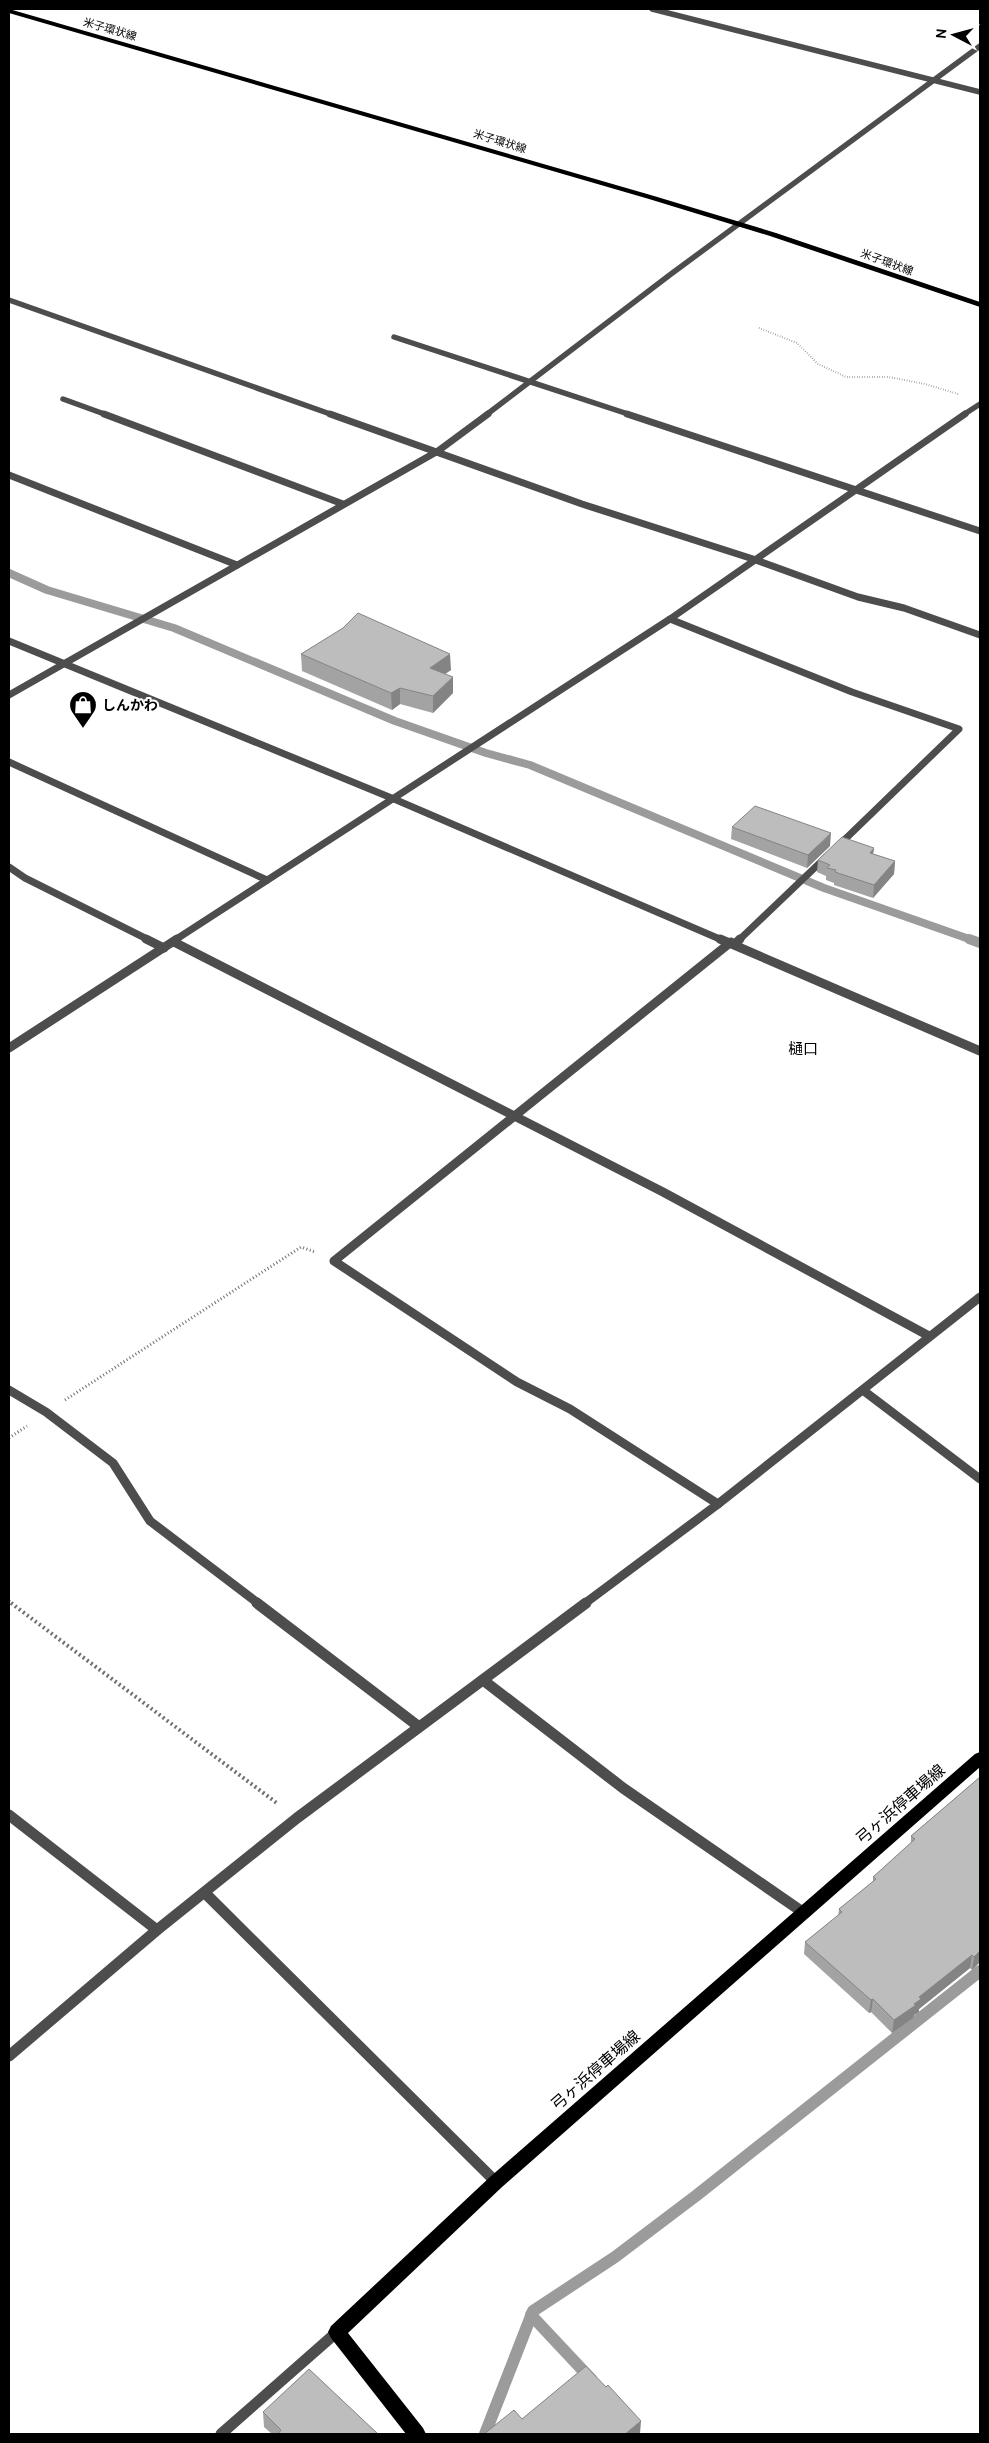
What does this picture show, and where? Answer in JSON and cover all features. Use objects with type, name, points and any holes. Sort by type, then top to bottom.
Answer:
[{"type":"main road","name":"米子環状線","points":[[9,11],[384,118],[740,224],[823,250],[896,278],[980,305]]},
{"type":"main road","name":"弓ヶ浜停車場線","points":[[338,2332],[496,2182],[980,1758]]},
{"type":"main road","points":[[338,2332],[417,2434]]},
{"type":"street","points":[[652,9],[980,92]]},
{"type":"street","points":[[9,694],[438,451],[530,383],[671,274],[980,46]]},
{"type":"street","points":[[9,300],[438,451],[582,504],[753,559],[858,598],[904,608],[980,635]]},
{"type":"street","points":[[394,337],[980,531]]},
{"type":"street","points":[[63,399],[343,504]]},
{"type":"street","points":[[9,1048],[670,619],[753,559],[980,404]]},
{"type":"street","points":[[9,476],[237,565]]},
{"type":"street","points":[[670,619],[852,692],[959,728],[733,943],[334,1261],[517,1382],[570,1408],[718,1504]]},
{"type":"street","points":[[9,641],[394,799],[733,943],[980,1051]]},
{"type":"street","points":[[9,762],[267,880]]},
{"type":"street","points":[[9,867],[25,878],[164,948]]},
{"type":"street","points":[[174,942],[663,1192],[929,1336]]},
{"type":"street","points":[[9,2056],[157,1930],[297,1818],[718,1504],[980,1297]]},
{"type":"street","points":[[9,1390],[46,1412],[113,1463],[150,1522],[418,1726]]},
{"type":"street","points":[[864,1390],[980,1478]]},
{"type":"street","points":[[483,1680],[622,1788],[804,1912]]},
{"type":"street","points":[[9,1815],[157,1930]]},
{"type":"street","points":[[205,1893],[496,2182]]},
{"type":"street","points":[[221,2434],[338,2332]]},
{"type":"path","points":[[758,328],[796,343],[818,364],[846,377],[889,377],[925,384],[962,395]]},
{"type":"path","points":[[9,1438],[301,1246],[334,1261]]},
{"type":"path","points":[[9,1601],[297,1818]]},
{"type":"building","points":[[358,613],[450,654],[430,668],[453,677],[433,696],[400,688],[391,693],[301,654],[343,628]]},
{"type":"building","points":[[755,806],[831,833],[808,855],[732,827]]},
{"type":"building","points":[[842,837],[874,848],[870,853],[895,861],[874,885],[835,872],[836,870],[827,868],[830,865],[818,860]]},
{"type":"building","points":[[980,1777],[980,1951],[974,1957],[972,1955],[919,1997],[921,1999],[914,2004],[916,2005],[894,2020],[873,1999],[871,2000],[805,1942],[842,1912],[839,1909],[876,1879],[873,1877],[915,1839],[911,1836]]},
{"type":"building","points":[[586,2366],[606,2387],[608,2385],[641,2421],[625,2434],[484,2434],[514,2410],[522,2419]]},
{"type":"building","points":[[309,2369],[378,2434],[278,2434],[281,2430],[263,2412]]},
{"type":"waterway","points":[[9,573],[47,590],[174,628],[395,721],[486,753],[530,765],[824,888],[972,940]]},
{"type":"waterway","points":[[969,939],[980,943]]},
{"type":"waterway","points":[[531,2315],[533,2311],[615,2257],[697,2195],[980,1971]]},
{"type":"waterway","points":[[485,2434],[531,2315]]},
{"type":"waterway","points":[[531,2315],[591,2379]]},
{"type":"place","name":"しんかわ","points":[[83,729]]},
{"type":"district","name":"樋口","points":[[803,1049]]}]
